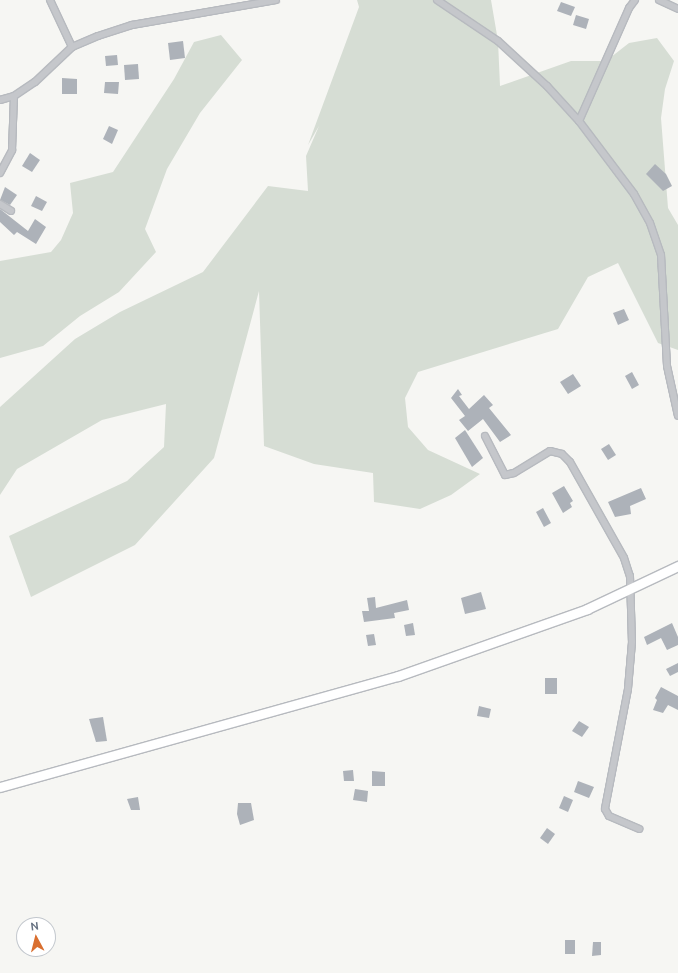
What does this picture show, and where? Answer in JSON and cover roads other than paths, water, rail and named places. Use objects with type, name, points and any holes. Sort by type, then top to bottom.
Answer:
[{"type":"street","points":[[50,0],[72,47]]},
{"type":"street","points":[[0,100],[14,96],[35,82],[72,47],[132,25],[276,0]]},
{"type":"street","points":[[436,0],[498,41],[547,86],[579,121],[629,188],[650,223],[660,255],[667,366],[678,416]]},
{"type":"street","points":[[579,121],[629,8],[635,0]]},
{"type":"street","points":[[659,0],[678,9]]},
{"type":"street","points":[[0,173],[12,150],[14,96]]},
{"type":"street","points":[[0,204],[11,211]]},
{"type":"street","points":[[485,436],[505,475],[514,473],[550,451],[562,454],[570,462],[624,558],[630,576],[632,642],[628,689],[605,809],[609,816],[639,829]]},
{"type":"street","points":[[0,788],[398,676],[580,612],[678,566]]}]
